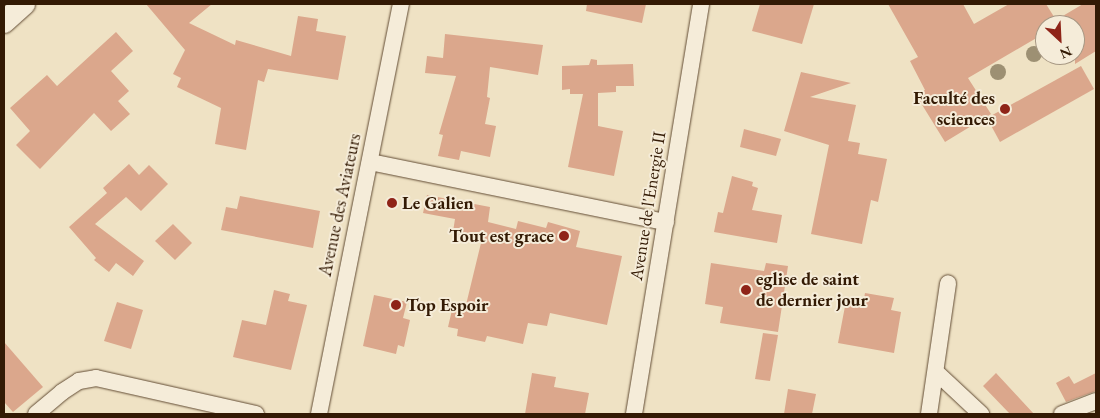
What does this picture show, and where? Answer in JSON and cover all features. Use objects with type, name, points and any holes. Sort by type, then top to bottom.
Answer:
[{"type":"street","points":[[4,22],[24,4]]},
{"type":"street","name":"Avenue des Aviateurs","points":[[319,414],[401,4]]},
{"type":"street","name":"Avenue de l'Energie II","points":[[634,414],[701,4]]},
{"type":"street","points":[[370,162],[666,222]]},
{"type":"street","points":[[930,414],[948,283]]},
{"type":"street","points":[[936,372],[981,414]]},
{"type":"street","points":[[40,412],[80,381],[96,378],[256,414]]},
{"type":"street","points":[[1062,414],[1096,401]]},
{"type":"building","points":[[146,4],[212,4],[189,23],[235,45],[236,40],[291,56],[298,16],[318,19],[316,31],[346,36],[338,80],[268,69],[264,82],[258,80],[246,150],[215,144],[221,108],[177,87],[181,78],[173,74],[185,50]]},
{"type":"building","points":[[587,4],[646,4],[642,23],[586,11]]},
{"type":"building","points":[[760,4],[814,4],[802,44],[752,31]]},
{"type":"building","points":[[888,4],[963,4],[974,24],[1009,4],[1046,4],[1053,15],[1035,15],[1035,39],[968,78],[991,114],[945,142],[916,95],[925,90],[910,61],[918,57]]},
{"type":"building","points":[[1083,4],[1096,4],[1096,51],[1085,58],[1085,15],[1064,15]]},
{"type":"building","points":[[116,32],[133,51],[111,71],[129,91],[118,101],[130,114],[111,131],[94,113],[40,169],[16,145],[30,131],[10,108],[47,75],[57,86]]},
{"type":"building","points":[[445,34],[543,45],[538,75],[490,67],[487,97],[490,98],[485,124],[496,126],[490,157],[461,151],[459,160],[438,156],[443,135],[439,134],[456,76],[425,73],[427,56],[443,58]]},
{"type":"building","points":[[591,59],[597,60],[597,65],[633,64],[634,86],[616,86],[616,92],[598,93],[598,126],[623,131],[614,176],[568,167],[583,94],[570,94],[570,89],[562,90],[562,66],[589,65]]},
{"type":"building","points":[[1081,66],[1094,89],[1000,142],[987,118]]},
{"type":"building","points":[[801,72],[851,83],[810,97],[856,105],[848,141],[860,143],[858,154],[887,159],[878,202],[871,200],[862,244],[811,234],[829,145],[784,131]]},
{"type":"building","points":[[744,129],[781,139],[776,156],[740,147]]},
{"type":"building","points":[[129,164],[139,175],[149,165],[168,184],[141,211],[126,197],[95,224],[144,261],[133,276],[116,263],[109,272],[94,260],[96,258],[69,227],[107,193],[103,188]]},
{"type":"building","points":[[732,176],[753,182],[752,186],[758,188],[752,210],[782,215],[777,243],[714,232],[718,212],[723,213]]},
{"type":"building","points":[[427,195],[490,207],[488,222],[516,229],[518,221],[546,228],[548,222],[580,231],[576,247],[622,256],[607,325],[550,313],[547,326],[528,323],[523,344],[487,336],[485,342],[457,336],[458,329],[448,327],[452,310],[464,313],[481,243],[452,238],[455,219],[423,213]]},
{"type":"building","points":[[240,196],[320,211],[313,248],[221,230],[226,207],[237,209]]},
{"type":"building","points":[[173,224],[192,243],[175,260],[155,241]]},
{"type":"building","points":[[711,263],[764,271],[766,263],[788,266],[778,332],[720,323],[723,307],[705,304]]},
{"type":"building","points":[[274,290],[290,294],[288,301],[307,305],[291,370],[233,357],[242,320],[266,325]]},
{"type":"building","points":[[865,293],[894,298],[891,310],[901,312],[894,353],[838,343],[846,301],[863,304]]},
{"type":"building","points":[[374,295],[407,302],[403,318],[410,320],[404,347],[398,345],[396,354],[363,346]]},
{"type":"building","points":[[117,302],[143,310],[131,349],[104,341]]},
{"type":"building","points":[[763,333],[778,335],[770,381],[755,379]]},
{"type":"building","points":[[4,342],[43,387],[13,412],[4,402]]},
{"type":"building","points":[[532,373],[556,377],[554,387],[589,393],[585,414],[525,414]]},
{"type":"building","points":[[996,373],[1034,414],[1010,414],[983,386]]},
{"type":"building","points":[[1096,373],[1096,391],[1066,402],[1056,383],[1069,376],[1074,384]]},
{"type":"building","points":[[788,389],[816,394],[812,414],[784,414]]},
{"type":"place","name":"Faculté des sciences","points":[[1005,109]]},
{"type":"place","name":"Le Galien","points":[[392,203]]},
{"type":"place","name":"Tout est grace","points":[[564,236]]},
{"type":"place","name":"eglise de saint de dernier jour","points":[[746,290]]},
{"type":"place","name":"Top Espoir","points":[[396,305]]}]
